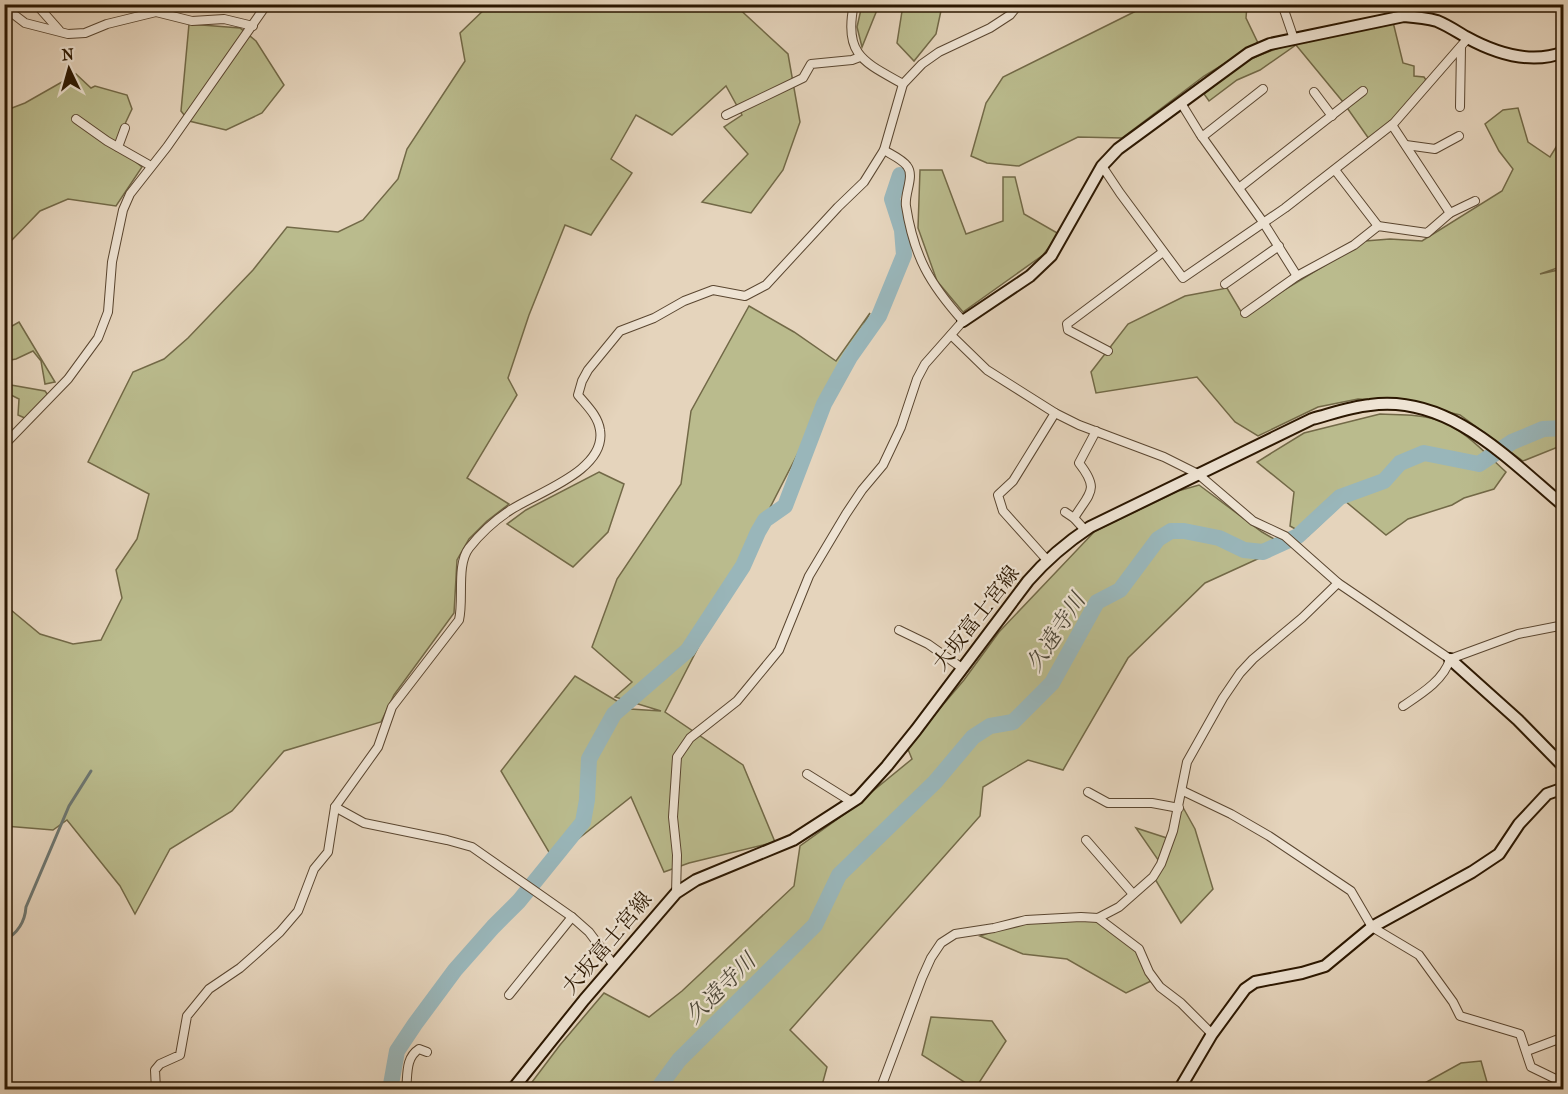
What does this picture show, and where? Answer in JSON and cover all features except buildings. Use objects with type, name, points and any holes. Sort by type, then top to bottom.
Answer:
[{"type":"street","points":[[36,4],[59,31]]},
{"type":"street","points":[[4,445],[68,379],[99,338],[108,312],[112,262],[123,210],[130,194],[167,147],[267,4]]},
{"type":"street","points":[[854,4],[852,29],[854,48],[867,63],[903,84]]},
{"type":"street","points":[[156,1089],[155,1070],[160,1064],[180,1055],[187,1016],[209,988],[240,968],[285,927],[298,911],[314,869],[328,852],[335,807],[378,747],[392,707],[459,620],[462,608],[462,569],[467,551],[486,529],[510,510],[577,472],[592,457],[601,433],[595,415],[578,395],[582,381],[609,342],[620,331],[654,318],[703,293],[713,290],[745,296],[766,285],[837,207],[864,182],[884,150],[903,84],[922,64],[939,52],[997,24],[1010,15],[1019,4]]},
{"type":"street","points":[[1282,4],[1294,39]]},
{"type":"street","points":[[4,6],[26,23],[68,34],[86,33],[106,24],[156,12],[192,21],[225,19],[253,26]]},
{"type":"street","points":[[676,893],[677,855],[673,818],[676,757],[690,738],[737,701],[779,650],[809,576],[862,490],[883,465],[901,427],[917,379],[925,364],[963,321],[1030,276],[1052,256],[1102,166],[1118,149],[1249,53],[1270,44],[1404,16],[1423,17],[1440,22],[1464,42],[1502,53],[1530,58],[1555,56],[1563,52]]},
{"type":"street","points":[[1460,107],[1464,42]]},
{"type":"street","points":[[1102,166],[1183,278],[1335,170],[1392,125],[1464,42]]},
{"type":"street","points":[[726,115],[803,78],[811,64],[852,60],[860,57]]},
{"type":"street","points":[[1202,137],[1263,89]]},
{"type":"street","points":[[1239,188],[1363,91]]},
{"type":"street","points":[[1314,92],[1332,116]]},
{"type":"street","points":[[1180,103],[1263,222],[1297,276]]},
{"type":"street","points":[[76,119],[151,166]]},
{"type":"street","points":[[1392,125],[1450,213]]},
{"type":"street","points":[[118,147],[125,128]]},
{"type":"street","points":[[1406,145],[1435,149],[1459,136]]},
{"type":"street","points":[[884,150],[907,165],[910,174],[906,204],[923,268],[941,297],[963,321]]},
{"type":"street","points":[[1335,170],[1378,226],[1427,233],[1450,213],[1475,201]]},
{"type":"street","points":[[1245,314],[1297,276],[1354,245],[1378,226]]},
{"type":"street","points":[[1225,284],[1279,246]]},
{"type":"street","points":[[1108,351],[1068,330],[1067,324],[1162,252]]},
{"type":"street","points":[[951,335],[987,370],[1055,413],[1164,457],[1198,474],[1253,521],[1286,537],[1338,583],[1450,659],[1518,720],[1563,767]]},
{"type":"street","name":"大坂富士宮線","points":[[512,1089],[613,964],[676,893],[696,880],[793,840],[852,802],[887,766],[1028,581],[1069,540],[1086,530],[1312,420],[1346,409],[1372,404],[1401,405],[1429,411],[1459,424],[1488,441],[1563,506]]},
{"type":"street","points":[[1047,560],[1004,511],[998,495],[1013,481],[1055,413]]},
{"type":"street","points":[[1074,518],[1091,492],[1091,480],[1079,463],[1096,431]]},
{"type":"street","points":[[1065,512],[1086,530]]},
{"type":"street","points":[[880,1089],[922,978],[941,943],[955,934],[1026,921],[1098,918],[1119,907],[1153,877],[1161,864],[1173,831],[1183,791],[1187,762],[1205,727],[1240,673],[1338,583]]},
{"type":"street","points":[[1450,659],[1518,634],[1563,625]]},
{"type":"street","points":[[899,630],[928,644],[962,668]]},
{"type":"street","points":[[1403,706],[1427,691],[1448,668],[1450,659]]},
{"type":"street","points":[[807,774],[852,802]]},
{"type":"street","points":[[1179,1089],[1212,1034],[1239,996],[1255,982],[1325,966],[1372,927],[1472,872],[1499,854],[1519,824],[1547,794],[1563,788]]},
{"type":"street","points":[[1183,791],[1231,814],[1351,891],[1372,927],[1419,955],[1453,1002],[1460,1016],[1520,1034],[1531,1068],[1563,1083]]},
{"type":"street","points":[[1088,792],[1108,803],[1152,803],[1179,808]]},
{"type":"street","points":[[335,807],[364,823],[472,847],[572,917],[589,932],[613,964]]},
{"type":"street","points":[[1086,840],[1133,894]]},
{"type":"street","points":[[509,995],[572,917]]},
{"type":"street","points":[[1098,918],[1139,949],[1149,972],[1160,987],[1182,1003],[1212,1034]]},
{"type":"street","points":[[1527,1051],[1563,1037]]},
{"type":"street","points":[[406,1089],[406,1072],[412,1057],[419,1049],[427,1052]]},
{"type":"green space","points":[[941,4],[942,6],[936,34],[914,61],[897,43],[903,5]]},
{"type":"green space","points":[[489,5],[735,5],[788,54],[800,122],[783,170],[751,213],[702,202],[748,154],[724,127],[742,115],[726,86],[672,135],[636,115],[611,159],[632,173],[591,235],[565,225],[529,315],[508,378],[517,395],[467,478],[509,504],[469,539],[457,560],[454,613],[394,695],[381,722],[284,751],[232,811],[170,849],[135,914],[120,886],[67,820],[53,830],[5,826],[5,605],[40,634],[73,644],[101,640],[122,598],[116,570],[137,539],[149,494],[88,462],[133,372],[164,359],[188,338],[253,270],[287,227],[338,232],[363,220],[398,179],[407,149],[465,61],[460,33]]},
{"type":"green space","points":[[862,5],[879,5],[862,47],[857,27]]},
{"type":"green space","points":[[1145,5],[1247,5],[1246,18],[1258,43],[1204,76],[1122,138],[1078,137],[1019,166],[987,163],[971,156],[986,103],[1003,77]]},
{"type":"green space","points":[[1393,22],[1403,63],[1414,66],[1414,76],[1424,77],[1426,80],[1397,120],[1369,139],[1343,102],[1296,45],[1260,70],[1237,80],[1209,101],[1204,94],[1237,67],[1265,53],[1319,37]]},
{"type":"green space","points":[[189,24],[240,28],[256,41],[284,85],[262,113],[226,130],[189,121],[181,111]]},
{"type":"green space","points":[[76,74],[91,88],[95,86],[127,95],[132,109],[115,145],[142,167],[116,206],[68,199],[40,211],[12,240],[5,239],[4,111],[25,103]]},
{"type":"green space","points":[[1518,108],[1528,142],[1550,157],[1563,136],[1563,266],[1540,274],[1563,269],[1561,300],[1564,317],[1563,445],[1523,461],[1460,415],[1404,401],[1358,399],[1318,407],[1258,436],[1235,422],[1197,377],[1096,393],[1091,372],[1128,324],[1185,296],[1227,288],[1243,315],[1365,241],[1390,239],[1422,241],[1502,191],[1513,169],[1499,151],[1485,124],[1503,110]]},
{"type":"green space","points":[[920,170],[942,170],[966,234],[1003,221],[1003,177],[1015,177],[1024,214],[1059,234],[1043,255],[963,312],[937,281],[918,228]]},
{"type":"green space","points":[[749,306],[794,332],[836,361],[870,313],[665,712],[743,765],[775,842],[689,863],[664,872],[631,797],[553,859],[501,771],[575,676],[630,709],[661,711],[615,697],[632,682],[592,647],[617,579],[681,484],[691,411]]},
{"type":"green space","points":[[19,322],[55,382],[45,384],[41,361],[33,351],[16,359],[5,361],[5,330]]},
{"type":"green space","points":[[5,380],[11,385],[45,391],[48,395],[27,419],[18,415],[19,399],[5,392]]},
{"type":"green space","points":[[1380,414],[1424,417],[1448,424],[1474,443],[1506,472],[1494,489],[1408,519],[1386,535],[1345,501],[1308,536],[1290,526],[1294,492],[1257,462],[1304,433]]},
{"type":"green space","points":[[599,472],[624,484],[608,532],[573,567],[507,524],[526,510]]},
{"type":"green space","points":[[1199,485],[1262,532],[1286,546],[1205,583],[1128,658],[1063,770],[1028,760],[983,787],[980,816],[790,1030],[827,1067],[821,1089],[526,1090],[604,993],[649,1017],[682,991],[794,886],[800,846],[846,813],[912,759],[907,747],[964,680],[999,632],[1095,531],[1178,491]]},
{"type":"green space","points":[[1180,802],[1195,829],[1213,889],[1181,923],[1155,879],[1161,864],[1136,828],[1170,839]]},
{"type":"green space","points":[[1095,918],[1139,949],[1151,981],[1126,993],[1067,959],[1023,954],[980,936],[1026,920]]},
{"type":"green space","points":[[931,1017],[992,1021],[1006,1041],[975,1089],[922,1055]]},
{"type":"green space","points":[[1481,1061],[1489,1089],[1414,1089],[1461,1063]]},
{"type":"waterway","points":[[390,1090],[397,1051],[415,1024],[455,970],[519,901],[583,822],[587,800],[589,759],[614,714],[688,650],[743,566],[765,520],[785,506],[824,404],[850,357],[879,316],[904,255],[902,230],[892,199],[900,175]]},
{"type":"waterway","name":"久遠寺川","points":[[650,1090],[659,1087],[679,1060],[815,925],[839,875],[935,782],[973,737],[990,726],[1013,722],[1052,683],[1097,602],[1120,590],[1158,539],[1171,531],[1184,531],[1219,538],[1244,550],[1263,552],[1298,536],[1340,497],[1384,481],[1400,463],[1424,453],[1479,464],[1512,442],[1543,429],[1564,428]]},
{"type":"waterway","points":[[4,941],[17,931],[22,922],[26,907],[69,806],[91,771]]}]
